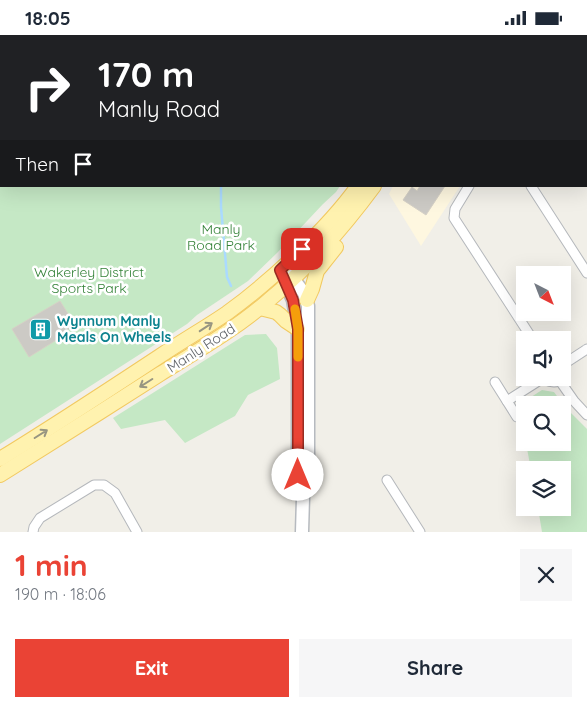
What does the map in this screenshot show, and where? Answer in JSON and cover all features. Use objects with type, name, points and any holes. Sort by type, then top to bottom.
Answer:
[{"type":"main road","name":"Manly Road","points":[[0,459],[207,326],[245,299],[282,268],[330,221],[357,187]]},
{"type":"main road","name":"Manly Road","points":[[0,475],[218,338],[260,308],[290,282],[329,243],[373,187]]},
{"type":"main road","points":[[307,299],[317,271],[369,206],[374,196],[374,187]]},
{"type":"main road","points":[[282,268],[290,282],[298,329],[298,475],[303,498]]},
{"type":"main road","points":[[290,282],[301,288],[307,299],[308,313],[308,475],[303,498],[302,532]]},
{"type":"main road","points":[[260,308],[276,312],[298,329]]},
{"type":"street","points":[[468,187],[455,209],[454,218],[527,331]]},
{"type":"street","points":[[532,187],[587,273]]},
{"type":"street","points":[[571,358],[587,349]]},
{"type":"street","points":[[495,382],[516,415]]},
{"type":"street","points":[[507,401],[530,386]]},
{"type":"street","points":[[564,386],[587,415]]},
{"type":"street","points":[[387,480],[420,532]]},
{"type":"street","points":[[33,532],[40,517],[94,485],[104,485],[115,493],[137,532]]},
{"type":"shaded area","points":[[392,187],[459,187],[421,246],[389,194]]},
{"type":"green space","name":"Wakerley District Sports Park","points":[[0,187],[339,187],[248,281],[197,315],[187,324],[0,444]]},
{"type":"green space","points":[[266,334],[277,348],[280,379],[248,395],[235,416],[185,443],[165,420],[121,429],[113,418],[245,335]]},
{"type":"green space","points":[[542,390],[554,392],[557,396],[533,396]]},
{"type":"green space","points":[[571,413],[587,429],[587,532],[542,532],[539,516],[571,516],[571,461],[529,461],[527,451],[571,451]]},
{"type":"building","points":[[412,187],[417,191],[419,187],[444,187],[426,215],[403,200]]},
{"type":"building","name":"Wynnum Manly Meals On Wheels","points":[[60,301],[75,325],[64,332],[66,334],[29,357],[12,329]]},
{"type":"waterway","points":[[221,187],[227,277],[231,286]]},
{"type":"slow traffic","points":[[295,309],[298,329],[298,357]]},
{"type":"place","name":"Wynnum Manly Meals On Wheels","points":[[41,329]]},
{"type":"route","points":[[298,475],[298,329],[293,300],[280,270],[302,249]]},
{"type":"park label","name":"Manly Road Park","points":[[221,237]]}]
